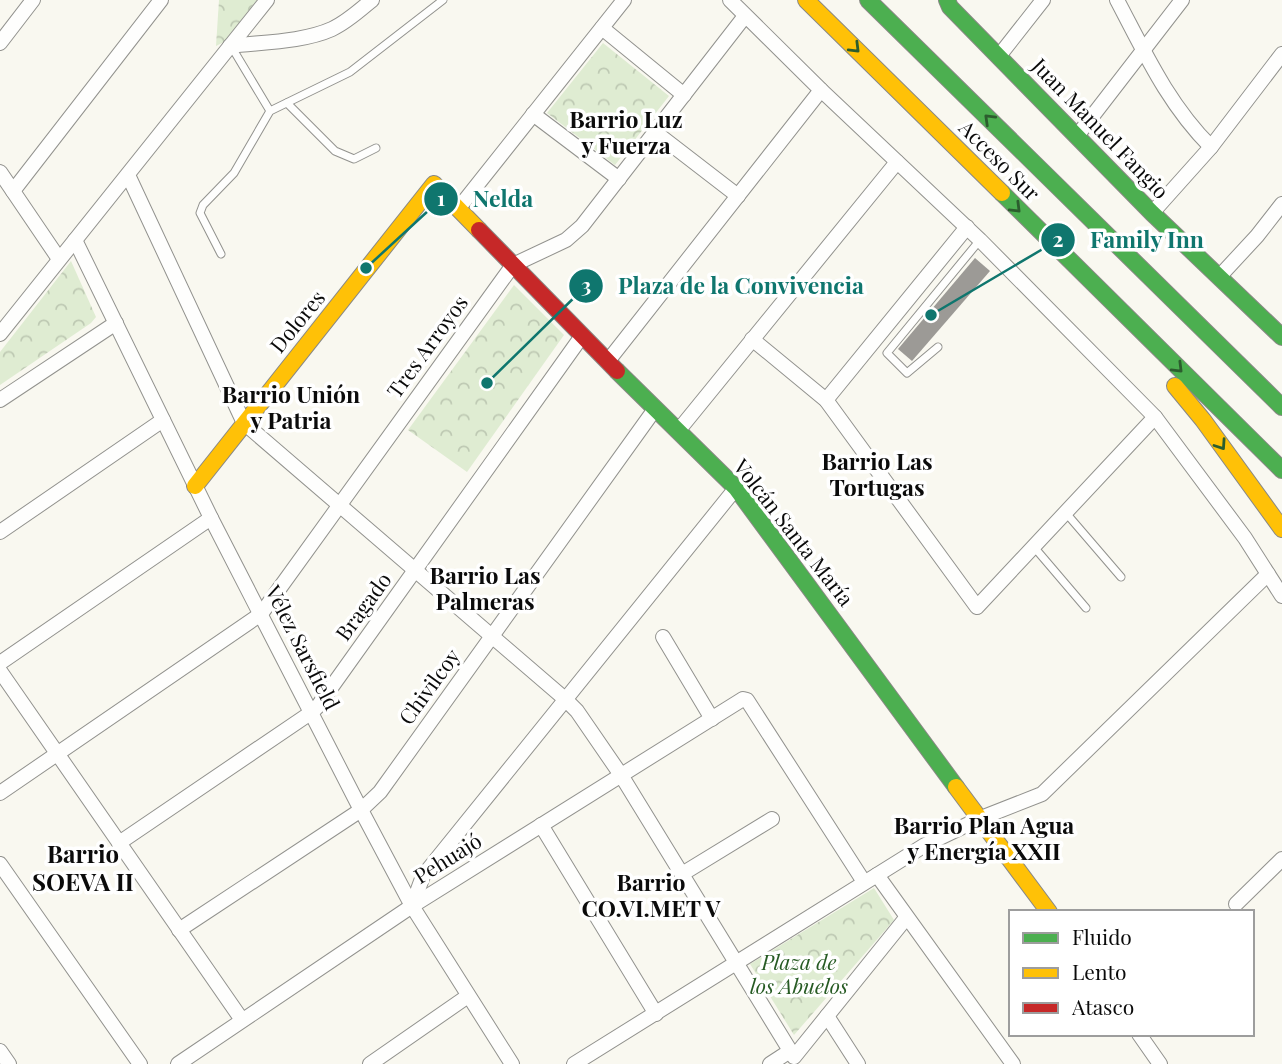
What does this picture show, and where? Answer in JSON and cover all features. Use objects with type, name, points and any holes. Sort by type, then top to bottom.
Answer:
[{"type":"main road","name":"Acceso Sur","points":[[806,0],[1282,470]]},
{"type":"main road","name":"Acceso Sur","points":[[868,0],[1282,407]]},
{"type":"main road","name":"Juan Manuel Fangio","points":[[947,2],[1152,213],[1282,337]]},
{"type":"main road","name":"Volcán Santa María","points":[[434,184],[582,336],[737,488],[1048,910]]},
{"type":"main road","name":"Dolores","points":[[195,486],[434,184]]},
{"type":"main road","points":[[1051,243],[1197,411],[1282,529]]},
{"type":"main road","points":[[1138,265],[1282,391]]},
{"type":"street","points":[[0,43],[33,0]]},
{"type":"street","points":[[13,191],[161,0]]},
{"type":"street","points":[[0,334],[267,0]]},
{"type":"street","points":[[230,46],[313,36],[335,28],[372,0]]},
{"type":"street","points":[[458,209],[624,0]]},
{"type":"street","points":[[730,0],[821,90],[967,226],[1154,417],[1245,538],[1282,596]]},
{"type":"street","points":[[999,56],[1043,0]]},
{"type":"street","points":[[1117,0],[1174,104],[1211,147]]},
{"type":"street","points":[[1077,136],[1182,0]]},
{"type":"street","name":"Tres Arroyos","points":[[0,793],[261,614],[513,265],[575,234],[746,16]]},
{"type":"street","points":[[602,28],[684,95]]},
{"type":"street","points":[[1152,213],[1211,147],[1282,54]]},
{"type":"street","points":[[608,362],[821,90]]},
{"type":"street","points":[[533,114],[619,179]]},
{"type":"street","points":[[655,132],[737,196]]},
{"type":"street","points":[[678,431],[897,162]]},
{"type":"street","points":[[0,172],[59,259]]},
{"type":"street","points":[[128,175],[244,423],[577,711],[621,775],[792,1054]]},
{"type":"street","points":[[1220,277],[1282,204]]},
{"type":"street","points":[[826,400],[967,226]]},
{"type":"street","name":"Vélez Sarsfield","points":[[75,240],[211,518],[361,810],[412,906],[512,1064]]},
{"type":"street","points":[[0,400],[116,323]]},
{"type":"street","name":"Bragado","points":[[119,843],[318,706],[582,336]]},
{"type":"street","points":[[752,339],[826,400],[977,607],[1154,417]]},
{"type":"street","name":"Chivilcoy","points":[[179,930],[361,810],[380,792],[655,409]]},
{"type":"street","points":[[0,532],[163,420]]},
{"type":"street","points":[[412,906],[423,876],[737,488]]},
{"type":"street","points":[[0,663],[211,518]]},
{"type":"street","points":[[574,1064],[925,845],[981,818],[1042,794],[1268,574]]},
{"type":"street","points":[[663,637],[712,719]]},
{"type":"street","points":[[0,671],[242,1020]]},
{"type":"street","name":"Pehuajó","points":[[177,1064],[412,906],[743,699],[746,699],[870,879]]},
{"type":"street","points":[[682,874],[772,819]]},
{"type":"street","points":[[541,825],[656,1014]]},
{"type":"street","points":[[1236,904],[1282,859]]},
{"type":"street","points":[[0,863],[140,1064]]},
{"type":"street","points":[[870,879],[906,918],[1013,1064]]},
{"type":"street","points":[[770,1064],[792,1054],[827,1016],[906,918]]},
{"type":"street","points":[[370,1064],[468,996]]},
{"type":"street","points":[[827,1016],[858,1064]]},
{"type":"street","points":[[1140,1036],[1160,1064]]},
{"type":"street","points":[[0,1051],[9,1064]]},
{"type":"lane","points":[[221,254],[200,213],[203,205],[234,173],[270,111],[350,72],[443,0]]},
{"type":"lane","points":[[230,46],[270,111]]},
{"type":"lane","points":[[287,103],[335,151],[354,159],[376,148]]},
{"type":"lane","points":[[938,346],[907,373],[887,353],[980,240]]},
{"type":"lane","points":[[1065,512],[1121,577]]},
{"type":"lane","points":[[1033,547],[1086,608]]},
{"type":"green space","points":[[219,0],[257,0],[224,42],[216,46]]},
{"type":"green space","points":[[603,43],[669,96],[615,165],[547,113]]},
{"type":"green space","points":[[71,261],[96,317],[0,385],[0,352]]},
{"type":"green space","points":[[514,285],[564,335],[467,472],[408,430]]},
{"type":"green space","name":"Plaza de los Abuelos","points":[[874,888],[894,920],[794,1035],[750,964]]},
{"type":"building","points":[[975,258],[990,271],[912,361],[898,349]]},
{"type":"traffic: fast","points":[[868,0],[1282,407]]},
{"type":"traffic: fast","points":[[947,0],[950,7],[1152,213],[1282,337]]},
{"type":"traffic: fast","points":[[1002,193],[1282,470]]},
{"type":"traffic: fast","points":[[617,371],[736,488],[956,787]]},
{"type":"traffic: slow","points":[[806,0],[1002,193]]},
{"type":"traffic: slow","points":[[195,486],[434,184],[479,230]]},
{"type":"traffic: slow","points":[[1175,386],[1282,529]]},
{"type":"traffic: slow","points":[[956,787],[1048,910]]},
{"type":"traffic: jam","points":[[479,230],[617,371]]},
{"type":"place","name":"Nelda","points":[[366,268]]},
{"type":"place","name":"Family Inn","points":[[931,315]]},
{"type":"place","name":"Plaza de la Convivencia","points":[[487,383]]},
{"type":"district","name":"Barrio Luz y Fuerza","points":[[626,133]]},
{"type":"district","name":"Barrio Unión y Patria","points":[[291,408]]},
{"type":"district","name":"Barrio Las Tortugas","points":[[877,475]]},
{"type":"district","name":"Barrio Las Palmeras","points":[[485,589]]},
{"type":"district","name":"Barrio Plan Agua y Energía XXII","points":[[984,839]]},
{"type":"district","name":"Barrio SOEVA II","points":[[83,869]]},
{"type":"district","name":"Barrio CO.VI.MET V","points":[[651,896]]}]
